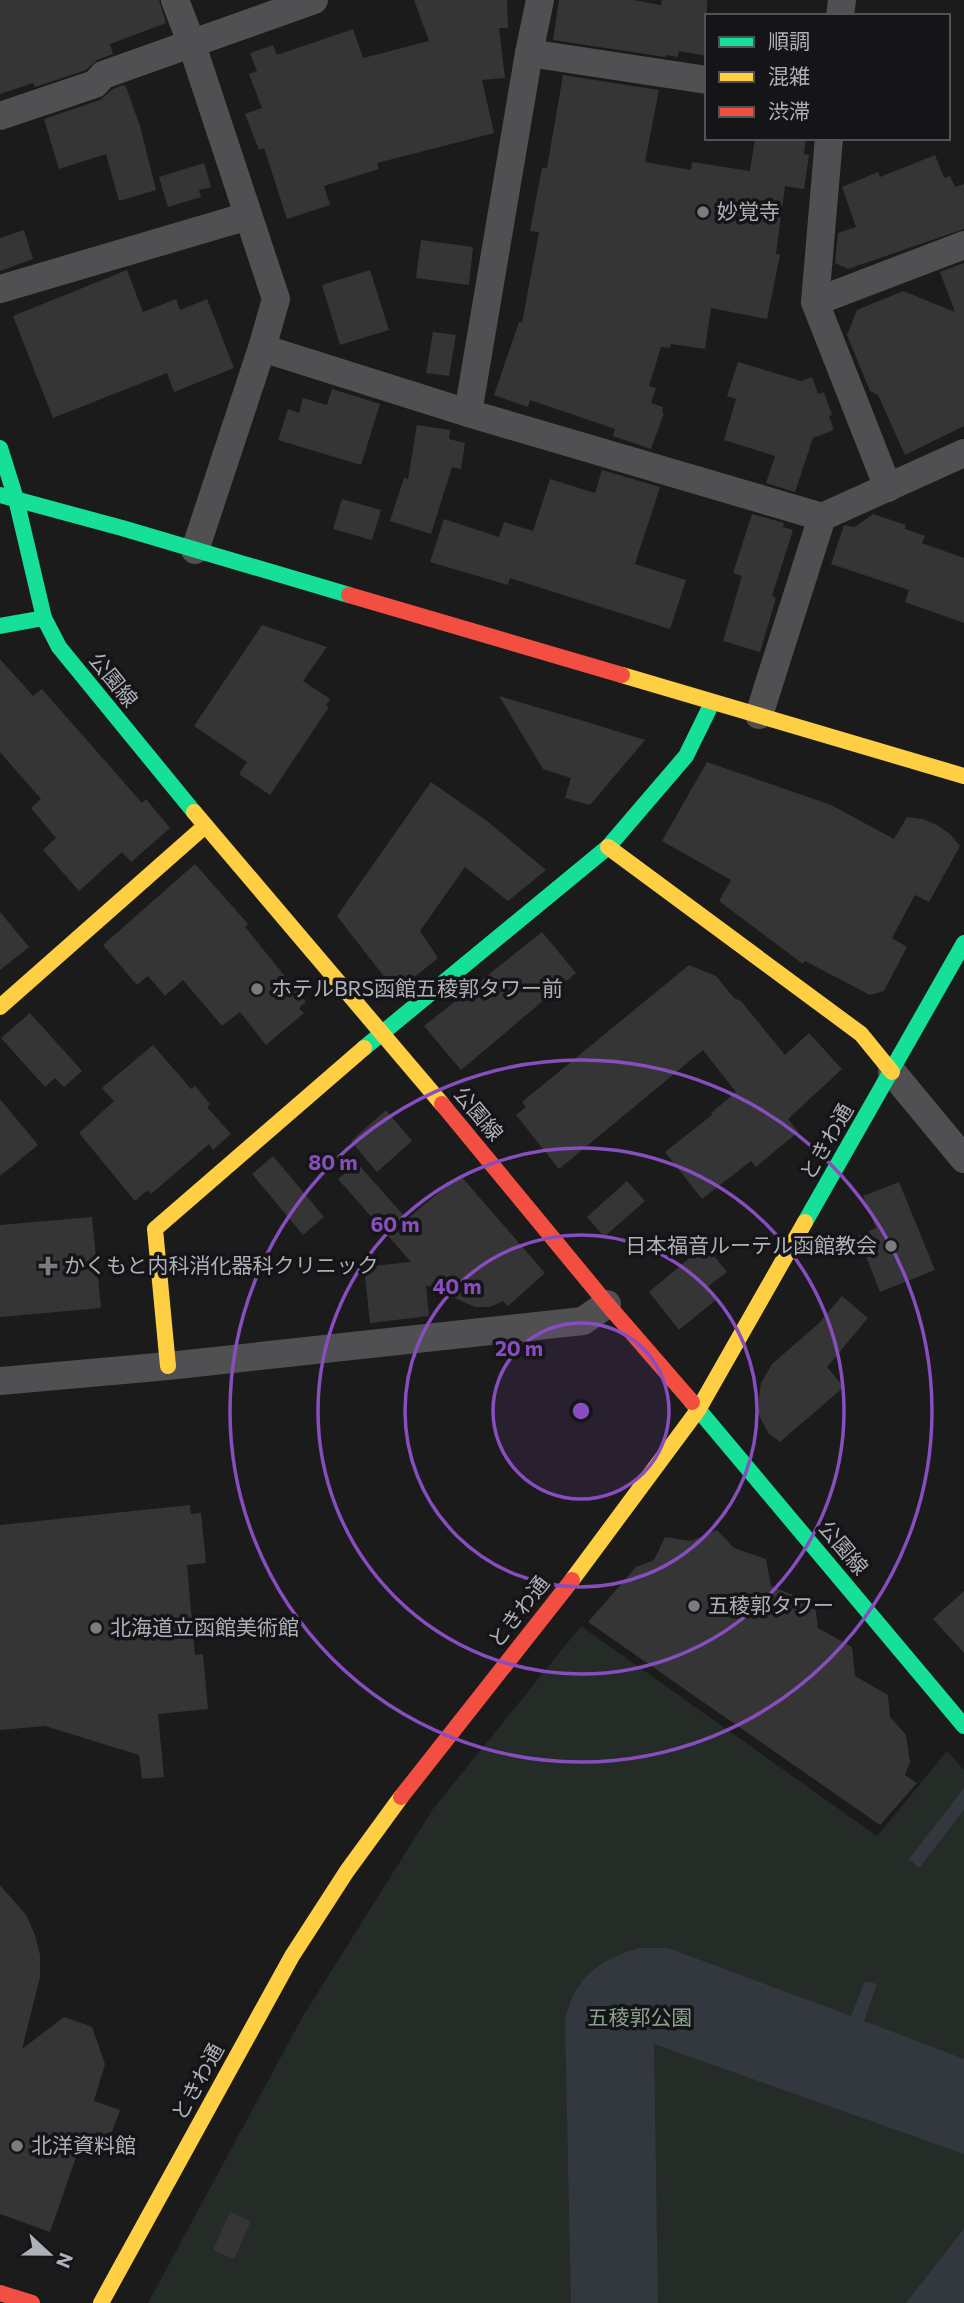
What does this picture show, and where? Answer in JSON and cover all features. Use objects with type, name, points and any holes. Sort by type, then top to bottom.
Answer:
[{"type":"street","points":[[175,0],[276,299],[195,550]]},
{"type":"street","points":[[0,116],[96,84],[103,75],[314,0]]},
{"type":"street","points":[[468,413],[540,0]]},
{"type":"street","points":[[529,53],[705,80]]},
{"type":"street","points":[[829,140],[815,302],[888,488]]},
{"type":"street","points":[[0,289],[248,216]]},
{"type":"street","points":[[815,302],[964,245]]},
{"type":"street","points":[[262,348],[468,413],[822,517],[964,453]]},
{"type":"street","name":"公園線","points":[[0,447],[8,497],[44,618],[59,647],[205,826],[382,1032],[607,1304],[746,1463],[964,1726]]},
{"type":"street","points":[[8,497],[964,776]]},
{"type":"street","points":[[759,715],[822,517]]},
{"type":"street","points":[[0,626],[44,618]]},
{"type":"street","points":[[167,1366],[155,1229],[382,1032],[608,847],[686,755],[712,703]]},
{"type":"street","points":[[0,1007],[205,826]]},
{"type":"street","points":[[608,847],[862,1034],[964,1159]]},
{"type":"street","name":"ときわ通","points":[[101,2303],[267,1999],[300,1942],[346,1873],[426,1762],[541,1619],[671,1450],[698,1410],[964,943]]},
{"type":"street","points":[[0,1381],[167,1366],[583,1321],[607,1304]]},
{"type":"street","points":[[0,2293],[32,2303]]},
{"type":"green space","name":"五稜郭公園","points":[[581,1626],[877,1836],[947,1751],[964,1770],[964,2303],[148,2303],[303,2016],[433,1809]]},
{"type":"shaded area","points":[[964,1788],[964,1810],[919,1868],[909,1859]]},
{"type":"shaded area","points":[[640,1948],[668,1948],[851,2016],[865,1981],[877,1984],[864,2021],[964,2059],[964,2154],[654,2044],[658,2303],[571,2303],[565,2020],[575,1993],[590,1972],[612,1958]]},
{"type":"shaded area","points":[[964,2229],[964,2303],[906,2303]]},
{"type":"building","points":[[0,0],[159,0],[166,23],[110,44],[113,54],[97,60],[86,70],[35,87],[33,83],[0,94]]},
{"type":"building","points":[[414,0],[507,0],[508,28],[499,28],[505,78],[482,80],[494,133],[377,163],[379,169],[324,186],[330,205],[287,219],[264,148],[259,150],[245,114],[262,108],[249,74],[257,71],[250,53],[273,45],[277,55],[353,29],[363,58],[429,41]]},
{"type":"building","points":[[559,0],[633,0],[661,5],[662,0],[707,0],[705,56],[679,51],[678,57],[665,57],[553,40]]},
{"type":"building","points":[[563,75],[659,90],[645,162],[691,170],[692,162],[750,171],[755,140],[806,140],[804,154],[809,155],[804,189],[785,186],[776,254],[780,255],[767,319],[711,308],[705,349],[671,344],[670,348],[661,347],[649,386],[656,388],[651,403],[663,407],[664,413],[651,449],[613,436],[615,429],[530,400],[528,407],[494,395],[519,322],[522,323],[539,232],[530,231],[542,168],[547,168]]},
{"type":"building","points":[[123,85],[140,126],[156,190],[119,201],[106,154],[59,169],[44,119],[100,100],[113,89]]},
{"type":"building","points":[[935,155],[944,178],[950,176],[955,187],[964,184],[964,229],[848,269],[835,263],[838,233],[856,227],[842,187],[878,172],[880,177]]},
{"type":"building","points":[[204,163],[211,187],[199,190],[201,197],[168,207],[159,177]]},
{"type":"building","points":[[24,230],[33,259],[0,271],[0,238]]},
{"type":"building","points":[[421,240],[473,247],[469,285],[416,278]]},
{"type":"building","points":[[964,263],[964,426],[905,455],[878,395],[870,391],[847,335],[857,310],[903,291],[955,312],[940,272]]},
{"type":"building","points":[[127,270],[143,312],[176,299],[180,310],[207,299],[234,368],[174,392],[167,373],[53,418],[13,316]]},
{"type":"building","points":[[370,270],[389,330],[340,345],[322,285]]},
{"type":"building","points":[[433,332],[456,335],[449,376],[426,373]]},
{"type":"building","points":[[738,362],[801,381],[812,377],[818,394],[824,392],[834,430],[813,438],[795,492],[766,483],[775,456],[724,440],[736,399],[727,396]]},
{"type":"building","points":[[332,389],[380,404],[361,465],[278,440],[288,409],[299,413],[303,398],[327,405]]},
{"type":"building","points":[[417,425],[450,430],[449,439],[465,443],[461,469],[452,467],[431,534],[390,521],[404,478],[408,479]]},
{"type":"building","points":[[602,470],[660,487],[635,564],[686,580],[670,629],[510,578],[508,585],[430,562],[444,519],[499,537],[504,522],[533,531],[550,479],[595,493]]},
{"type":"building","points":[[342,499],[381,510],[372,540],[333,529]]},
{"type":"building","points":[[752,514],[784,523],[783,527],[793,530],[772,596],[776,598],[760,652],[723,641],[742,576],[733,573]]},
{"type":"building","points":[[873,514],[906,525],[905,529],[925,536],[922,543],[964,558],[964,623],[905,602],[909,590],[831,564],[844,525],[855,527]]},
{"type":"building","points":[[262,625],[327,647],[303,681],[330,699],[326,705],[329,707],[270,795],[239,774],[247,762],[194,726]]},
{"type":"building","points":[[0,659],[33,696],[42,689],[142,803],[146,799],[170,828],[131,862],[122,852],[79,891],[43,850],[56,838],[31,808],[41,799],[0,752]]},
{"type":"building","points":[[499,696],[645,740],[590,805],[565,798],[571,778],[543,769]]},
{"type":"building","points":[[707,762],[831,805],[894,839],[907,817],[923,819],[937,825],[950,834],[960,846],[929,902],[915,895],[892,938],[907,947],[884,991],[870,995],[805,961],[803,964],[719,901],[731,880],[662,841]]},
{"type":"building","points":[[431,782],[487,821],[546,870],[508,901],[465,867],[420,931],[438,958],[396,992],[337,916]]},
{"type":"building","points":[[195,864],[248,924],[245,927],[306,1002],[299,1008],[304,1013],[266,1045],[240,1012],[222,1026],[183,980],[165,996],[148,976],[137,985],[103,945]]},
{"type":"building","points":[[0,912],[29,947],[0,970]]},
{"type":"building","points":[[542,932],[576,973],[461,1070],[424,1026]]},
{"type":"building","points":[[689,965],[716,976],[734,998],[741,1001],[785,1055],[809,1033],[842,1069],[788,1119],[798,1132],[756,1167],[751,1161],[702,1199],[665,1152],[736,1092],[703,1050],[559,1169],[516,1115],[526,1107],[522,1102]]},
{"type":"building","points":[[30,1013],[82,1071],[64,1087],[55,1078],[45,1087],[1,1038]]},
{"type":"building","points":[[153,1045],[191,1089],[195,1086],[210,1104],[207,1107],[231,1134],[213,1150],[209,1144],[151,1194],[148,1190],[135,1201],[79,1133],[114,1101],[102,1088]]},
{"type":"building","points":[[0,1099],[38,1145],[0,1176]]},
{"type":"building","points":[[386,1110],[412,1141],[377,1172],[351,1141]]},
{"type":"building","points":[[273,1156],[324,1217],[303,1235],[252,1174]]},
{"type":"building","points":[[357,1163],[407,1219],[460,1175],[545,1273],[508,1306],[503,1301],[490,1307],[475,1307],[426,1285],[429,1316],[370,1323],[364,1267],[411,1262],[338,1179]]},
{"type":"building","points":[[627,1181],[645,1201],[604,1237],[587,1217]]},
{"type":"building","points":[[899,1182],[935,1270],[880,1292],[858,1236],[876,1228],[863,1196]]},
{"type":"building","name":"かくもと内科消化器科クリニック","points":[[92,1217],[101,1308],[0,1317],[0,1225]]},
{"type":"building","points":[[705,1245],[727,1272],[707,1287],[717,1299],[679,1330],[649,1292]]},
{"type":"building","points":[[842,1296],[868,1318],[827,1367],[844,1387],[780,1442],[769,1434],[757,1412],[761,1383],[772,1364],[819,1323]]},
{"type":"building","name":"北海道立函館美術館","points":[[190,1505],[191,1514],[201,1513],[206,1563],[187,1565],[195,1655],[203,1654],[208,1709],[158,1714],[164,1777],[142,1779],[139,1755],[45,1726],[0,1730],[0,1525]]},
{"type":"building","points":[[717,1530],[734,1548],[766,1559],[771,1586],[815,1604],[818,1628],[852,1647],[855,1676],[888,1695],[890,1717],[906,1735],[910,1762],[905,1775],[917,1783],[880,1825],[588,1622],[636,1567],[654,1560],[665,1537],[691,1541]]},
{"type":"building","points":[[964,1591],[964,1653],[933,1619]]},
{"type":"building","points":[[0,1885],[26,1915],[40,1955],[40,1977],[22,2049],[64,2017],[92,2027],[105,2064],[94,2101],[120,2110],[106,2148],[82,2140],[50,2232],[0,2214]]},
{"type":"building","points":[[230,2212],[251,2221],[234,2259],[213,2250]]},
{"type":"traffic: fast","points":[[0,448],[16,499],[44,618],[59,647],[194,812]]},
{"type":"traffic: fast","points":[[0,495],[349,595]]},
{"type":"traffic: fast","points":[[0,626],[44,618]]},
{"type":"traffic: fast","points":[[364,1048],[608,847],[686,756],[712,703]]},
{"type":"traffic: fast","points":[[805,1222],[964,943]]},
{"type":"traffic: fast","points":[[692,1402],[964,1726]]},
{"type":"traffic: slow","points":[[622,675],[964,776]]},
{"type":"traffic: slow","points":[[194,812],[442,1104]]},
{"type":"traffic: slow","points":[[0,1007],[205,826]]},
{"type":"traffic: slow","points":[[608,847],[861,1034],[892,1072]]},
{"type":"traffic: slow","points":[[168,1366],[155,1229],[364,1048]]},
{"type":"traffic: slow","points":[[572,1580],[698,1410],[805,1222]]},
{"type":"traffic: slow","points":[[101,2303],[292,1956],[347,1871],[401,1797]]},
{"type":"traffic: jam","points":[[349,595],[622,675]]},
{"type":"traffic: jam","points":[[442,1104],[607,1304],[692,1402]]},
{"type":"traffic: jam","points":[[401,1797],[572,1580]]},
{"type":"traffic: jam","points":[[0,2293],[32,2303]]},
{"type":"place","name":"妙覚寺","points":[[703,212]]},
{"type":"place","name":"ホテルBRS函館五稜郭タワー前","points":[[257,989]]},
{"type":"place","name":"日本福音ルーテル函館教会","points":[[891,1246]]},
{"type":"place","name":"かくもと内科消化器科クリニック","points":[[48,1266]]},
{"type":"place","name":"五稜郭タワー","points":[[694,1606]]},
{"type":"place","name":"北海道立函館美術館","points":[[96,1628]]},
{"type":"place","name":"北洋資料館","points":[[17,2146]]}]
